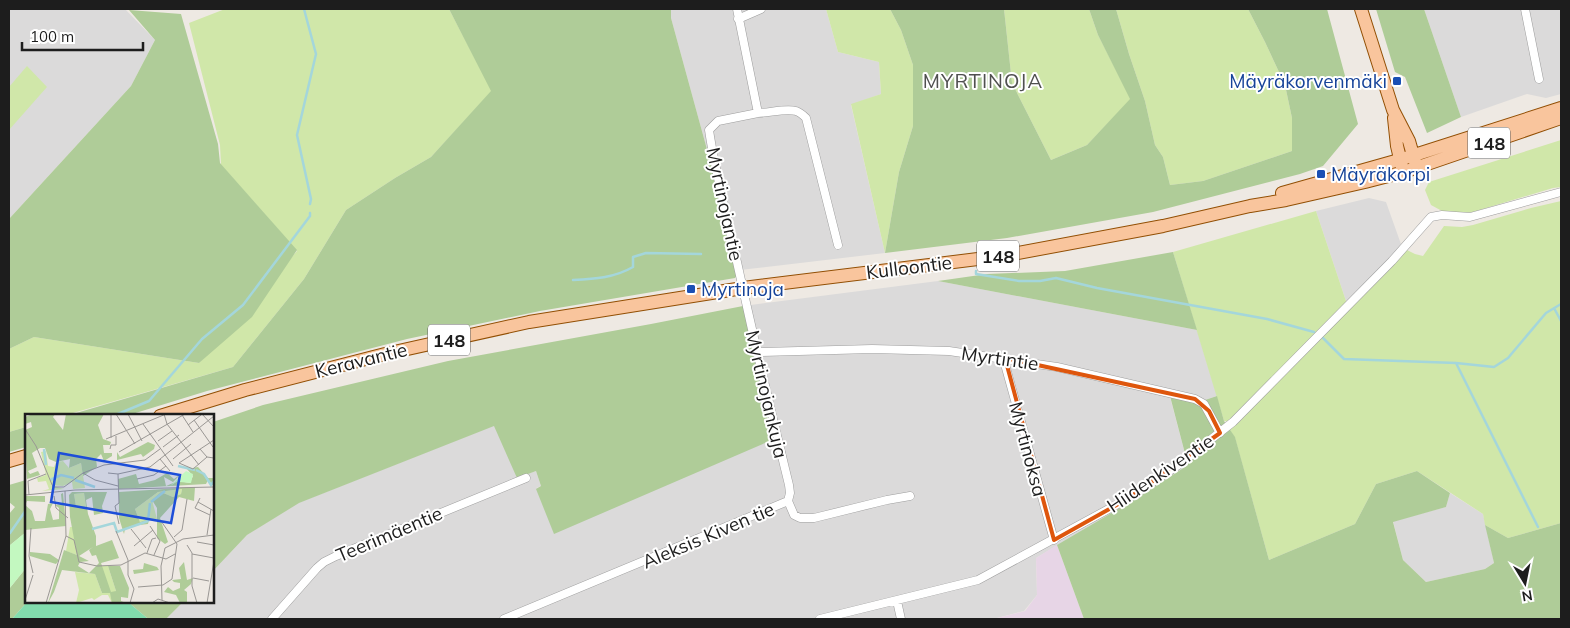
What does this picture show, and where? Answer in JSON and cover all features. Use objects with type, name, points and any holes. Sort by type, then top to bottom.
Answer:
[{"type":"main road","points":[[1361,9],[1393,110],[1402,166]]},
{"type":"main road","name":"Kulloontie","points":[[743,288],[1002,256],[1163,226],[1250,206],[1284,193],[1402,166],[1561,108]]},
{"type":"main road","points":[[1393,110],[1409,141],[1415,161]]},
{"type":"main road","name":"Kulloontie","points":[[1415,161],[1561,118]]},
{"type":"main road","name":"Keravantie","points":[[167,414],[245,390],[386,354],[529,322],[743,288]]},
{"type":"main road","points":[[9,461],[25,456]]},
{"type":"street","points":[[737,9],[758,113],[787,110],[798,111],[806,118],[838,245]]},
{"type":"street","points":[[738,19],[761,9]]},
{"type":"street","points":[[1525,9],[1539,79]]},
{"type":"street","name":"Myrtinojantie","points":[[743,288],[709,130],[718,121],[758,113]]},
{"type":"street","name":"Hiidenkiventie","points":[[820,619],[978,580],[1129,498],[1177,466],[1220,433],[1392,261],[1431,217],[1442,215],[1470,216],[1561,192]]},
{"type":"street","name":"Myrtinojankuja","points":[[743,288],[765,391],[789,485],[788,501]]},
{"type":"street","name":"Myrtintie","points":[[758,352],[872,349],[949,351],[1005,358],[1071,370],[1195,399],[1204,404],[1220,433]]},
{"type":"street","name":"Myrtinoksa","points":[[1005,358],[1054,540]]},
{"type":"street","name":"Teerimäentie","points":[[272,619],[316,568],[324,562],[526,478]]},
{"type":"street","name":"Aleksis Kiven tie","points":[[504,619],[788,501],[794,515],[800,518],[814,518],[910,496]]},
{"type":"street","points":[[897,601],[901,619]]},
{"type":"highlighted area","points":[[1005,358],[1195,399],[1209,411],[1220,433],[1129,498],[1054,540]]},
{"type":"shaded area","points":[[9,9],[125,9],[155,40],[131,86],[9,219]]},
{"type":"shaded area","points":[[671,9],[826,9],[838,52],[879,62],[881,94],[851,105],[885,253],[740,270],[671,18]]},
{"type":"shaded area","points":[[1424,9],[1561,9],[1561,94],[1546,98],[1527,94],[1461,117]]},
{"type":"shaded area","points":[[1369,198],[1386,202],[1402,247],[1347,304],[1316,211]]},
{"type":"shaded area","points":[[938,281],[1197,330],[1217,396],[1196,403],[1170,397],[1188,465],[1137,498],[1036,558],[1037,595],[1024,611],[993,619],[166,619],[182,603],[214,603],[214,570],[247,535],[298,503],[495,425],[517,477],[536,471],[541,486],[536,488],[772,440],[743,306]]},
{"type":"shaded area","points":[[1450,493],[1483,514],[1494,563],[1485,569],[1426,582],[1403,560],[1393,521],[1446,507]]},
{"type":"shaded area","points":[[1057,545],[1084,619],[993,619],[1025,611],[1037,595],[1036,558]]},
{"type":"green space","points":[[225,9],[449,9],[492,91],[431,157],[346,210],[304,279],[233,367],[69,414],[25,414],[25,427],[9,432],[9,349],[34,337],[199,363],[297,251],[221,165],[220,145],[189,23]]},
{"type":"green space","points":[[449,9],[671,9],[671,18],[740,270],[735,278],[540,311],[407,339],[207,391],[132,414],[73,414],[233,367],[304,279],[346,210],[431,157],[491,91]]},
{"type":"green space","points":[[826,9],[890,9],[901,30],[913,65],[913,126],[899,172],[885,253],[851,104],[881,94],[879,62],[838,52]]},
{"type":"green space","points":[[890,9],[1004,9],[1012,83],[1051,160],[1087,145],[1130,99],[1098,35],[1089,9],[1116,9],[1145,101],[1155,145],[1163,157],[1170,185],[1203,181],[1292,151],[1292,118],[1285,85],[1248,9],[1327,9],[1358,124],[1323,166],[1300,174],[1153,212],[1007,238],[885,253],[899,172],[913,126],[913,65],[901,30]]},
{"type":"green space","points":[[1004,9],[1089,9],[1098,35],[1131,99],[1087,145],[1051,160],[1012,83]]},
{"type":"green space","points":[[1116,9],[1248,9],[1285,85],[1292,118],[1292,151],[1203,181],[1170,185],[1163,157],[1155,145],[1145,101]]},
{"type":"green space","points":[[1376,9],[1424,9],[1461,117],[1427,133],[1405,77],[1395,72]]},
{"type":"green space","points":[[129,10],[181,14],[218,144],[220,163],[297,250],[252,317],[199,363],[34,337],[9,349],[9,219],[131,86],[155,40]]},
{"type":"green space","points":[[27,66],[47,87],[9,130],[9,87]]},
{"type":"green space","points":[[1561,140],[1561,187],[1473,212],[1459,214],[1442,211],[1431,205],[1425,190],[1429,182]]},
{"type":"green space","points":[[1561,201],[1561,523],[1508,538],[1485,525],[1483,514],[1417,471],[1376,484],[1355,524],[1269,560],[1235,438],[1228,427],[1232,422],[1224,421],[1173,252],[1316,211],[1347,304],[1405,249],[1423,256],[1444,226],[1462,227],[1473,225]]},
{"type":"green space","points":[[1173,252],[1197,330],[938,281],[987,274],[1065,271]]},
{"type":"green space","points":[[743,306],[772,440],[554,534],[536,489],[541,486],[536,471],[517,478],[494,426],[299,503],[247,535],[214,570],[214,422],[263,405],[448,361]]},
{"type":"green space","points":[[1170,396],[1196,403],[1217,396],[1224,421],[1235,437],[1269,560],[1355,524],[1376,484],[1417,471],[1450,493],[1446,507],[1393,522],[1403,560],[1426,582],[1485,569],[1494,563],[1485,525],[1508,538],[1561,523],[1561,619],[1084,619],[1057,545],[1137,498],[1188,465]]},
{"type":"green space","points":[[25,427],[25,447],[9,452],[9,432]]},
{"type":"green space","points":[[25,480],[25,533],[9,546],[9,514],[15,507],[9,502],[9,485]]},
{"type":"green space","points":[[25,533],[25,569],[9,589],[9,546]]},
{"type":"green space","points":[[25,569],[26,603],[12,619],[9,619],[9,589]]},
{"type":"green space","points":[[26,603],[129,603],[147,618],[146,619],[12,619]]},
{"type":"green space","points":[[129,603],[182,603],[166,619],[147,618]]},
{"type":"waterway","points":[[304,9],[316,54],[297,135],[311,199],[310,204]]},
{"type":"waterway","points":[[118,414],[149,401],[202,339],[243,305],[310,216],[310,213]]},
{"type":"waterway","points":[[573,280],[619,274],[633,267],[633,257],[646,253],[701,254]]},
{"type":"waterway","points":[[976,271],[976,274],[1019,281],[1040,281],[1056,278],[1097,288],[1267,319],[1314,332]]},
{"type":"waterway","points":[[1322,337],[1344,359],[1456,363],[1494,367],[1508,358],[1546,313],[1561,304]]},
{"type":"waterway","points":[[1554,308],[1561,321]]},
{"type":"waterway","points":[[1456,363],[1538,527]]},
{"type":"waterway","points":[[10,533],[25,511]]},
{"type":"place","name":"Mäyräkorvenmäki","points":[[1397,81]]},
{"type":"place","name":"Mäyräkorpi","points":[[1321,174]]},
{"type":"place","name":"Myrtinoja","points":[[691,289]]},
{"type":"district","name":"MYRTINOJA","points":[[983,80]]}]
